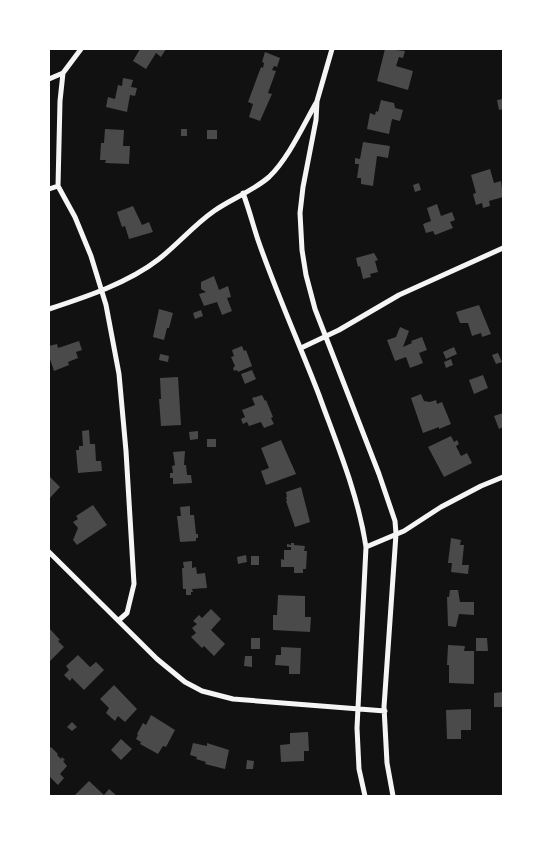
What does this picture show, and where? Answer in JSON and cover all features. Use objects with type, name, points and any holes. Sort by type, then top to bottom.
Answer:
[{"type":"street","points":[[81,49],[64,73],[60,110],[58,186],[75,217],[91,256],[113,336],[119,374],[134,584],[127,613],[119,620]]},
{"type":"street","points":[[332,49],[317,101],[316,120],[302,187],[300,213],[302,250],[306,275],[324,337],[379,474],[395,521],[396,534],[385,710],[387,763],[394,796]]},
{"type":"street","points":[[49,80],[64,73]]},
{"type":"street","points":[[49,309],[140,272],[160,258],[214,212],[259,185],[270,176],[290,149],[317,101]]},
{"type":"street","points":[[49,189],[58,186]]},
{"type":"street","points":[[243,193],[258,240],[301,348],[358,508],[366,547],[357,728],[359,769],[365,796]]},
{"type":"street","points":[[301,348],[398,295],[503,248]]},
{"type":"street","points":[[366,547],[396,534],[441,507],[503,477]]},
{"type":"street","points":[[49,552],[157,659],[174,674],[202,692],[233,699],[385,710]]},
{"type":"building","points":[[140,49],[166,49],[161,57],[156,53],[146,69],[133,61]]},
{"type":"building","points":[[385,49],[405,51],[403,58],[399,57],[396,66],[413,71],[408,90],[377,81]]},
{"type":"building","points":[[265,52],[280,58],[277,67],[274,66],[272,70],[276,71],[268,93],[272,94],[260,121],[249,117],[253,104],[248,102],[261,67],[263,68],[264,63],[262,62]]},
{"type":"building","points":[[123,78],[133,80],[131,87],[137,88],[135,96],[130,95],[127,112],[106,107],[108,97],[115,99],[118,85],[122,86]]},
{"type":"building","points":[[503,99],[503,109],[499,110],[497,100]]},
{"type":"building","points":[[381,100],[394,103],[395,108],[403,110],[400,121],[392,119],[389,134],[367,129],[370,113],[375,115],[376,111],[378,112]]},
{"type":"building","points":[[105,129],[124,130],[123,146],[130,146],[129,164],[105,163],[106,160],[100,160],[101,143],[104,143]]},
{"type":"building","points":[[181,129],[187,129],[187,136],[181,136]]},
{"type":"building","points":[[207,130],[217,130],[217,139],[207,139]]},
{"type":"building","points":[[363,142],[390,146],[388,158],[377,156],[373,186],[361,184],[361,178],[357,178],[359,164],[355,164],[355,158],[360,159]]},
{"type":"building","points":[[490,169],[494,183],[501,181],[503,197],[489,201],[490,206],[483,208],[482,203],[476,205],[473,194],[476,193],[471,175]]},
{"type":"building","points":[[419,183],[421,190],[415,192],[413,185]]},
{"type":"building","points":[[437,204],[441,216],[452,212],[455,220],[450,222],[453,228],[435,235],[433,231],[426,233],[423,224],[431,221],[427,208]]},
{"type":"building","points":[[133,206],[142,225],[149,222],[153,232],[129,239],[125,226],[122,227],[117,212]]},
{"type":"building","points":[[374,253],[378,260],[375,261],[378,272],[370,274],[371,277],[363,279],[356,258]]},
{"type":"building","points":[[214,276],[219,290],[228,286],[231,297],[227,298],[232,311],[222,315],[217,302],[204,306],[199,294],[206,292],[201,289],[201,282]]},
{"type":"building","points":[[479,305],[491,334],[482,337],[481,333],[472,336],[468,323],[460,323],[456,312]]},
{"type":"building","points":[[159,309],[173,313],[164,340],[153,337]]},
{"type":"building","points":[[201,310],[203,316],[195,319],[193,313]]},
{"type":"building","points":[[400,327],[409,331],[403,347],[412,343],[411,341],[422,337],[427,350],[419,353],[423,363],[410,368],[406,357],[395,361],[387,340],[396,337]]},
{"type":"building","points":[[79,341],[82,350],[76,352],[78,358],[68,362],[69,365],[54,371],[49,356],[49,346],[57,344],[58,348]]},
{"type":"building","points":[[242,346],[244,351],[246,350],[252,366],[238,372],[237,370],[234,371],[233,368],[235,366],[231,357],[234,356],[232,350]]},
{"type":"building","points":[[454,347],[457,354],[446,359],[443,352]]},
{"type":"building","points":[[498,353],[502,362],[496,364],[492,355]]},
{"type":"building","points":[[160,354],[169,356],[168,362],[159,360]]},
{"type":"building","points":[[451,359],[453,365],[446,368],[444,362]]},
{"type":"building","points":[[252,370],[256,379],[245,384],[241,374]]},
{"type":"building","points":[[483,375],[488,388],[474,394],[469,380]]},
{"type":"building","points":[[178,377],[181,425],[161,426],[160,378]]},
{"type":"building","points":[[421,394],[424,401],[436,400],[437,404],[442,402],[451,424],[423,433],[411,398]]},
{"type":"building","points":[[262,395],[266,400],[274,424],[264,428],[261,422],[249,426],[247,422],[243,424],[241,419],[245,417],[242,410],[255,405],[252,398]]},
{"type":"building","points":[[503,413],[503,427],[499,429],[494,416]]},
{"type":"building","points":[[89,430],[90,444],[95,444],[96,461],[101,461],[102,471],[78,473],[76,450],[79,450],[79,446],[83,446],[82,431]]},
{"type":"building","points":[[198,431],[198,439],[190,440],[189,432]]},
{"type":"building","points":[[451,436],[454,442],[457,440],[459,444],[456,446],[461,456],[467,453],[472,463],[444,477],[428,447]]},
{"type":"building","points":[[207,439],[216,439],[216,447],[207,447]]},
{"type":"building","points":[[281,440],[296,474],[266,485],[261,471],[269,468],[261,448]]},
{"type":"building","points":[[185,451],[184,465],[186,465],[187,475],[191,475],[192,483],[173,484],[173,478],[170,478],[170,473],[173,473],[172,466],[175,465],[173,452]]},
{"type":"building","points":[[49,476],[60,487],[49,499]]},
{"type":"building","points":[[301,487],[310,522],[295,527],[286,501],[286,492]]},
{"type":"building","points":[[93,505],[107,525],[77,545],[73,540],[78,528],[73,522],[78,519],[76,516]]},
{"type":"building","points":[[190,506],[190,515],[194,515],[198,538],[196,538],[196,541],[180,542],[177,516],[181,516],[180,507]]},
{"type":"building","points":[[451,538],[461,540],[460,545],[464,545],[462,565],[469,565],[468,574],[451,572],[452,563],[448,563]]},
{"type":"building","points":[[291,543],[305,546],[304,551],[307,551],[306,569],[303,569],[303,573],[294,573],[294,567],[281,567],[281,559],[284,560],[284,550],[291,550],[291,547],[287,547],[287,544],[291,545]]},
{"type":"building","points":[[246,555],[247,562],[238,564],[237,557]]},
{"type":"building","points":[[251,556],[259,556],[259,565],[251,565]]},
{"type":"building","points":[[192,561],[192,568],[196,567],[197,574],[205,573],[207,588],[192,589],[191,595],[186,595],[186,589],[183,589],[183,562]]},
{"type":"building","points":[[450,590],[458,590],[460,602],[474,602],[474,615],[459,614],[456,627],[448,626],[447,597],[449,597]]},
{"type":"building","points":[[278,595],[305,596],[305,617],[311,617],[310,632],[273,630],[273,615],[277,615]]},
{"type":"building","points":[[211,609],[221,619],[211,630],[225,644],[214,656],[191,637],[196,633],[192,628],[197,624],[193,621],[199,615],[202,618]]},
{"type":"building","points":[[49,628],[64,647],[49,662]]},
{"type":"building","points":[[251,638],[260,638],[260,649],[251,649]]},
{"type":"building","points":[[476,638],[487,638],[488,651],[476,651]]},
{"type":"building","points":[[448,645],[465,646],[464,651],[474,651],[474,684],[449,683],[449,665],[447,665]]},
{"type":"building","points":[[281,647],[301,648],[300,674],[289,674],[289,666],[275,665],[276,655],[281,655]]},
{"type":"building","points":[[78,655],[90,667],[96,662],[104,670],[84,690],[72,678],[70,681],[64,675],[69,670],[66,666]]},
{"type":"building","points":[[245,656],[252,656],[252,667],[244,666]]},
{"type":"building","points":[[114,685],[137,709],[125,722],[118,716],[115,721],[106,713],[109,708],[100,699]]},
{"type":"building","points":[[503,692],[503,707],[494,707],[494,693]]},
{"type":"building","points":[[471,709],[471,730],[461,730],[461,739],[447,739],[446,710]]},
{"type":"building","points":[[151,715],[175,730],[166,747],[163,746],[158,754],[140,744],[141,742],[136,739],[143,723],[146,725]]},
{"type":"building","points":[[72,722],[77,727],[72,731],[67,727]]},
{"type":"building","points":[[308,732],[309,751],[304,751],[304,761],[281,762],[280,745],[290,744],[290,733]]},
{"type":"building","points":[[121,739],[132,749],[121,760],[111,750]]},
{"type":"building","points":[[193,743],[207,746],[207,743],[229,750],[225,769],[205,764],[206,762],[190,755]]},
{"type":"building","points":[[51,747],[61,759],[62,757],[65,760],[63,761],[67,766],[60,774],[64,778],[58,785],[49,776],[49,749]]},
{"type":"building","points":[[247,760],[254,761],[253,769],[246,769]]},
{"type":"building","points":[[89,781],[104,795],[109,789],[117,796],[74,796]]}]
